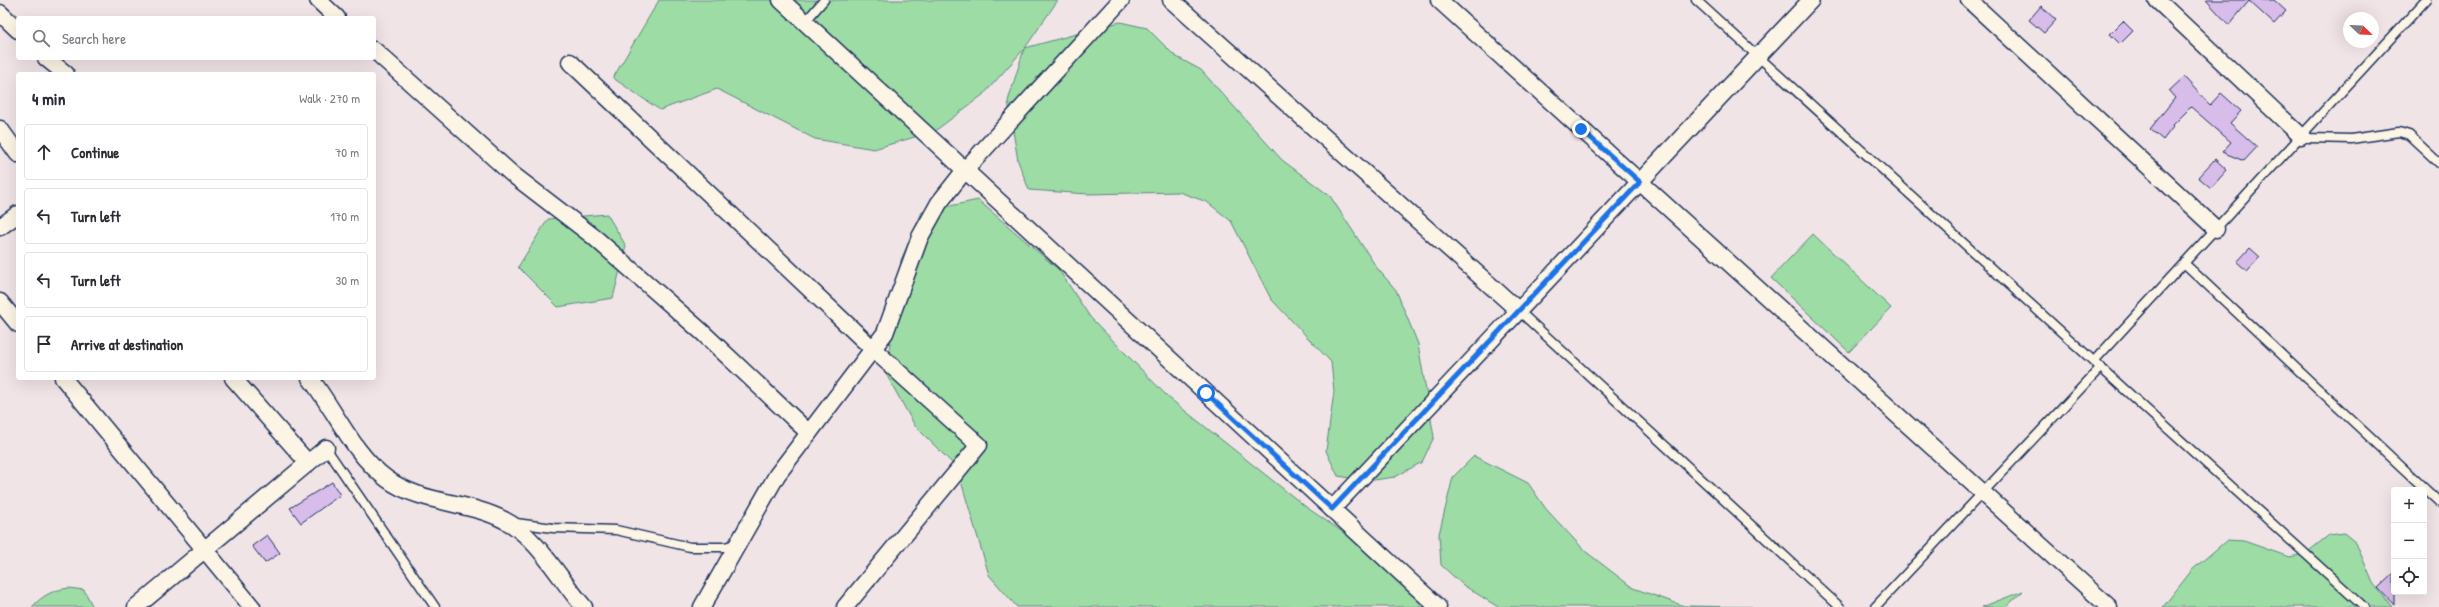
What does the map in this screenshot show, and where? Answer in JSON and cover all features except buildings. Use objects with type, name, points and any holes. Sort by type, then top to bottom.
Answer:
[{"type":"street","points":[[318,0],[335,16]]},
{"type":"street","points":[[781,0],[1438,607]]},
{"type":"street","points":[[702,607],[777,475],[885,333],[927,222],[965,170],[1121,0]]},
{"type":"street","points":[[1171,0],[1519,311]]},
{"type":"street","points":[[1439,0],[2109,607]]},
{"type":"street","points":[[1332,509],[1811,0]]},
{"type":"street","points":[[1969,0],[2216,229]]},
{"type":"street","points":[[2157,0],[2301,136]]},
{"type":"street","points":[[0,13],[16,28]]},
{"type":"street","points":[[376,52],[512,174],[594,237],[702,332],[809,432]]},
{"type":"street","points":[[48,60],[64,72]]},
{"type":"street","points":[[570,62],[872,349],[979,445],[845,607]]},
{"type":"street","points":[[0,129],[16,151]]},
{"type":"street","points":[[0,227],[16,215]]},
{"type":"street","points":[[0,302],[16,322]]},
{"type":"street","points":[[65,380],[252,607]]},
{"type":"street","points":[[235,380],[308,463]]},
{"type":"street","points":[[311,380],[344,430],[372,465],[387,479],[401,487],[430,498],[507,521],[537,547],[584,607]]},
{"type":"street","points":[[136,607],[204,548],[326,448]]},
{"type":"lane","points":[[805,22],[824,0]]},
{"type":"lane","points":[[1696,0],[2364,607]]},
{"type":"lane","points":[[2094,361],[2426,0]]},
{"type":"lane","points":[[2301,136],[2309,138],[2351,139],[2399,132],[2409,135],[2439,163]]},
{"type":"lane","points":[[2184,263],[2439,502]]},
{"type":"lane","points":[[1519,311],[1840,607]]},
{"type":"lane","points":[[1875,607],[2101,367]]},
{"type":"lane","points":[[326,448],[436,607]]},
{"type":"lane","points":[[507,521],[553,528],[616,530],[690,547],[725,546],[738,543]]},
{"type":"green space","points":[[659,0],[1058,0],[1025,48],[1120,22],[1147,28],[1175,56],[1201,70],[1282,160],[1330,196],[1377,268],[1396,290],[1418,344],[1434,437],[1422,462],[1395,477],[1367,481],[1338,476],[1326,451],[1334,391],[1331,362],[1271,299],[1231,221],[1207,202],[1179,192],[1088,194],[1029,190],[1018,161],[1008,101],[1024,49],[984,94],[935,131],[874,149],[815,139],[717,89],[660,110],[613,78]]},
{"type":"green space","points":[[978,200],[1059,270],[1090,317],[1169,398],[1306,507],[1401,572],[1434,607],[1017,607],[989,575],[957,468],[915,426],[886,374],[901,260],[922,212]]},
{"type":"green space","points":[[607,214],[626,246],[613,298],[558,307],[518,267],[548,219]]},
{"type":"green space","points":[[1813,234],[1891,308],[1849,352],[1771,278]]},
{"type":"green space","points":[[1474,456],[1528,483],[1546,509],[1585,551],[1633,588],[1684,606],[1752,607],[1498,607],[1463,585],[1441,565],[1439,534],[1453,477]]},
{"type":"green space","points":[[2344,533],[2356,543],[2373,583],[2392,607],[2163,607],[2192,570],[2227,540],[2244,541],[2289,557],[2305,554],[2329,535]]},
{"type":"green space","points":[[69,588],[84,590],[93,607],[32,607],[40,599],[49,594],[58,590]]},
{"type":"green space","points":[[2023,591],[2006,607],[1982,607]]},
{"type":"route","points":[[1206,393],[1332,509],[1640,182],[1581,129]]}]
